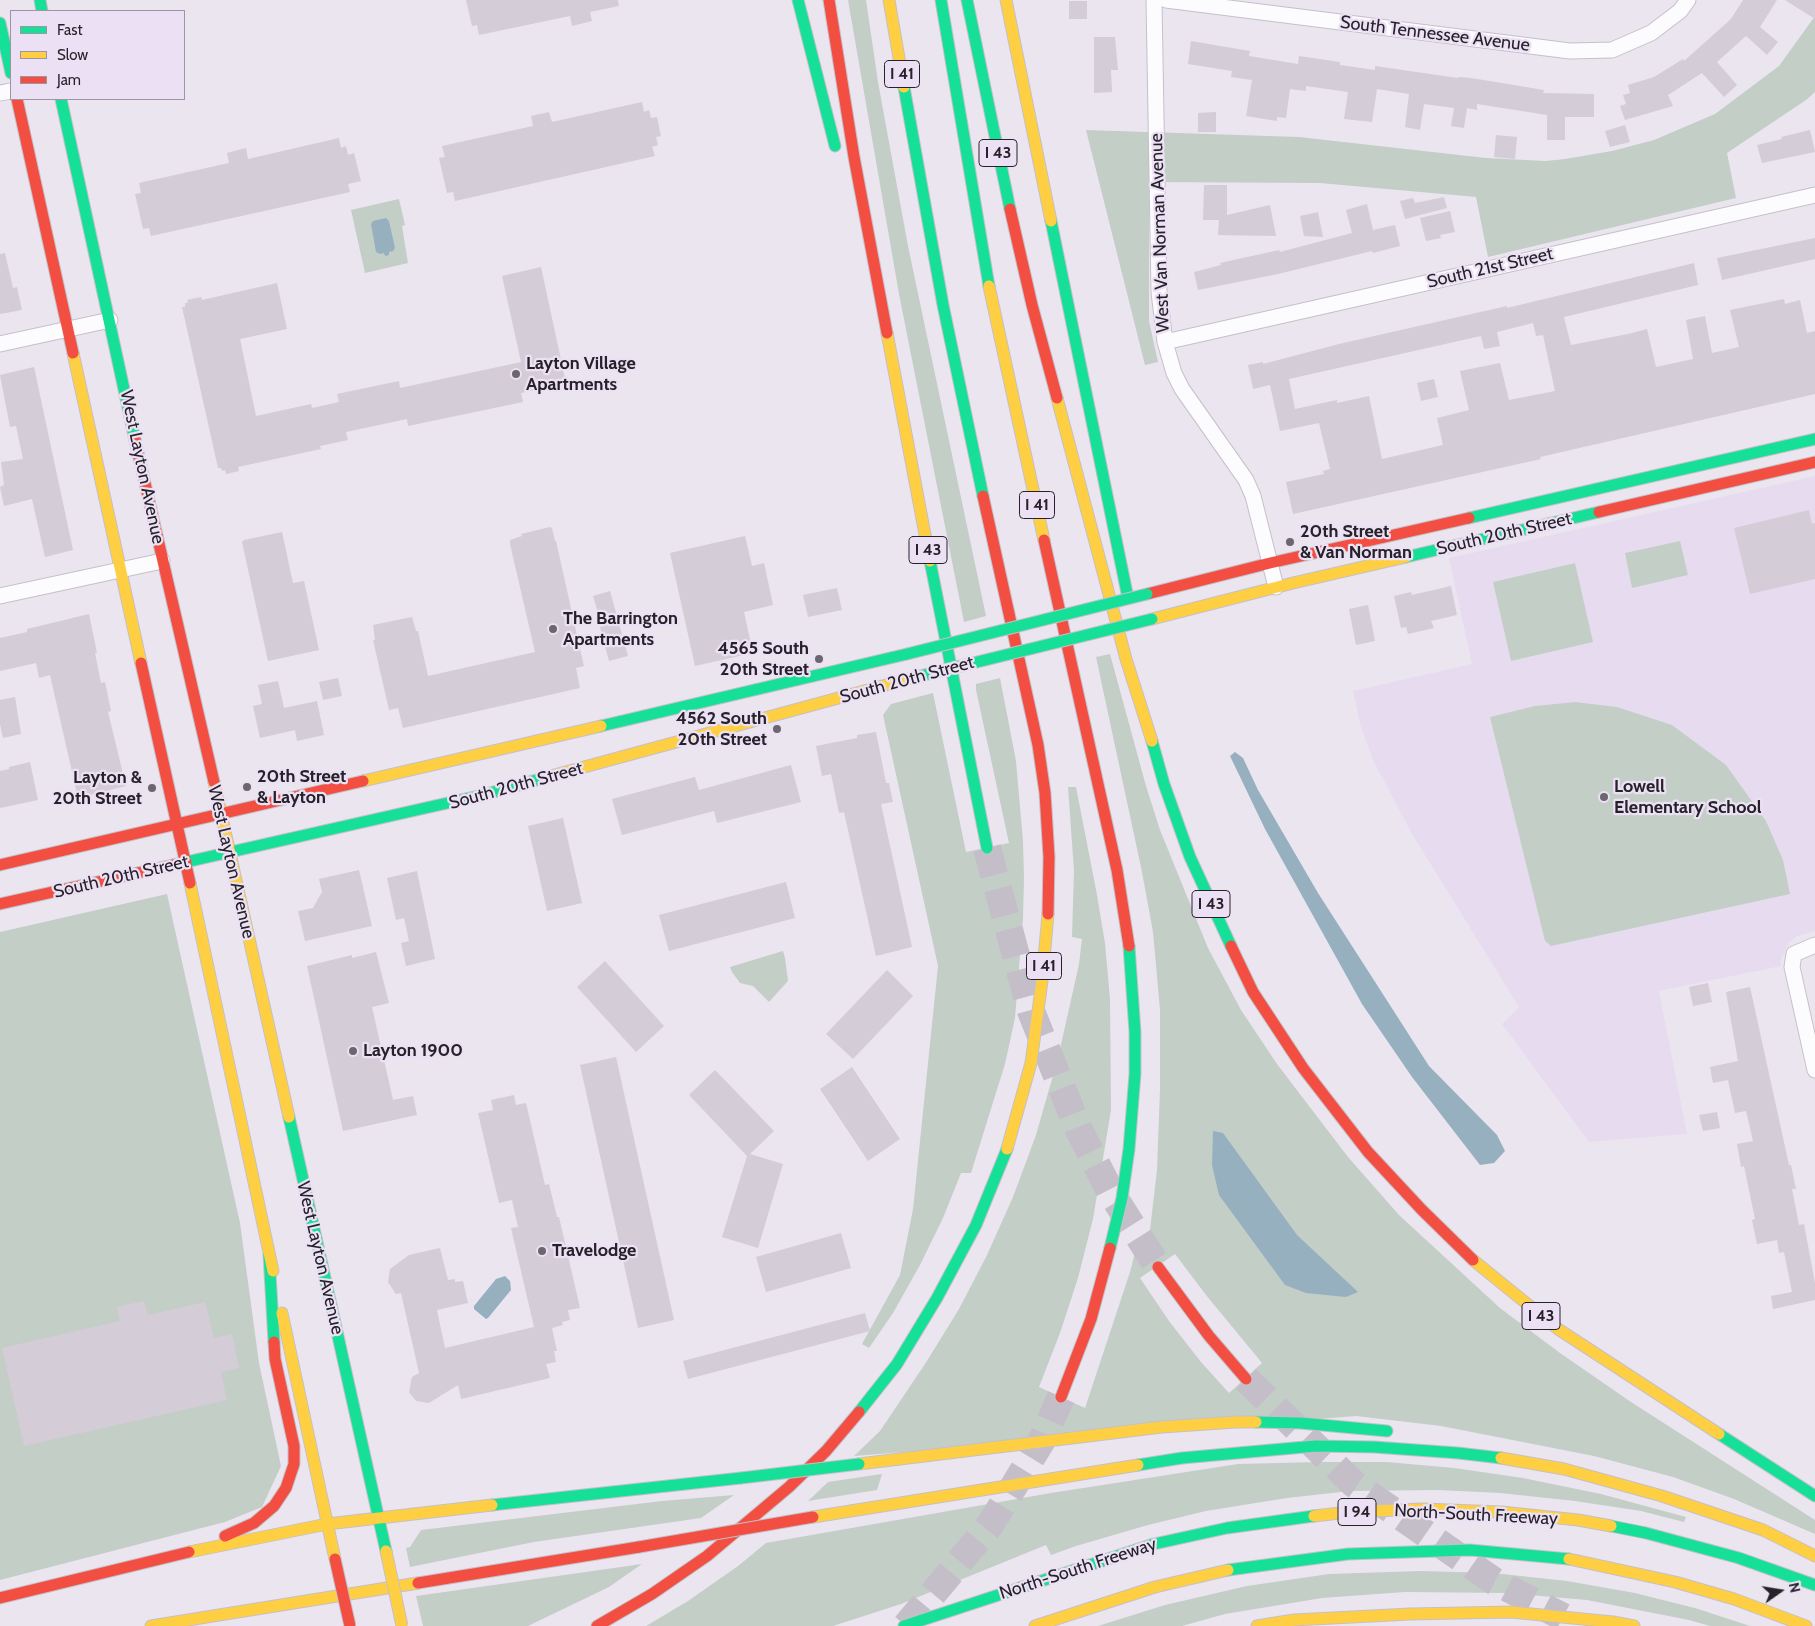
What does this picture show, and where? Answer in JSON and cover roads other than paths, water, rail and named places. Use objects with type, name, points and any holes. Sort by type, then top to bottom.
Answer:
[{"type":"main road","points":[[798,0],[838,160]]},
{"type":"main road","name":"I 43","points":[[829,0],[871,252],[919,507],[987,848]]},
{"type":"main road","name":"I 41","points":[[597,1626],[652,1594],[707,1556],[789,1487],[845,1429],[897,1364],[937,1298],[976,1225],[1007,1149],[1031,1063],[1048,921],[1049,857],[1045,792],[1038,745],[982,492],[944,306],[889,0]]},
{"type":"main road","name":"I 41","points":[[941,0],[986,270],[1117,870],[1130,954],[1135,1032],[1135,1074],[1133,1114],[1126,1169],[1117,1225],[1101,1285],[1091,1319],[1061,1397]]},
{"type":"main road","name":"I 43","points":[[966,0],[1005,189],[1032,305],[1126,659],[1164,784],[1190,857],[1253,992],[1303,1068],[1368,1152],[1422,1210],[1481,1268],[1558,1329],[1815,1496]]},
{"type":"main road","points":[[1006,0],[1136,637]]},
{"type":"main road","points":[[0,23],[10,68]]},
{"type":"main road","points":[[17,100],[350,1626]]},
{"type":"main road","name":"West Layton Avenue","points":[[62,100],[162,561],[221,814],[402,1626]]},
{"type":"main road","points":[[860,242],[871,252]]},
{"type":"main road","name":"South 20th Street","points":[[0,904],[483,795],[784,697],[907,654],[1270,563],[1815,438]]},
{"type":"main road","name":"South 20th Street","points":[[0,864],[685,707],[784,697],[912,678],[1276,587],[1815,462]]},
{"type":"main road","points":[[1140,664],[1143,711]]},
{"type":"main road","points":[[179,1554],[254,1523],[274,1506],[286,1488],[294,1464],[294,1446],[275,1358],[269,1255]]},
{"type":"main road","points":[[1158,1266],[1209,1336],[1246,1379]]},
{"type":"main road","points":[[0,1598],[179,1554],[327,1524],[617,1490],[741,1478],[1162,1427],[1226,1423],[1300,1423],[1395,1432]]},
{"type":"main road","points":[[1441,1440],[1458,1453]]},
{"type":"main road","points":[[151,1626],[1182,1458],[1316,1446],[1374,1447],[1458,1453],[1564,1469],[1662,1496],[1763,1530],[1815,1556]]},
{"type":"main road","name":"North-South Freeway","points":[[904,1626],[1154,1544],[1253,1523],[1309,1516],[1423,1509],[1539,1515],[1578,1520],[1646,1533],[1739,1558],[1815,1585]]},
{"type":"main road","name":"North-South Freeway","points":[[1035,1626],[1154,1587],[1241,1567],[1348,1554],[1470,1550],[1563,1558],[1666,1580],[1734,1600],[1806,1626]]},
{"type":"main road","points":[[1257,1626],[1294,1620],[1410,1614],[1511,1612],[1613,1622],[1634,1626]]},
{"type":"main road","points":[[1300,1626],[1338,1618]]},
{"type":"street","name":"West Van Norman Avenue","points":[[1154,0],[1159,292],[1165,342],[1174,373],[1182,389],[1246,480],[1254,496],[1276,587]]},
{"type":"street","name":"South Tennessee Avenue","points":[[1166,0],[1570,51],[1612,50],[1652,33],[1680,11],[1688,0]]},
{"type":"street","name":"South 21st Street","points":[[1165,342],[1815,195]]},
{"type":"street","points":[[0,344],[110,320]]},
{"type":"street","points":[[0,596],[162,561]]},
{"type":"street","points":[[1815,946],[1808,947],[1794,954],[1792,967],[1815,1070]]},
{"type":"water","points":[[386,218],[389,221],[395,248],[389,252],[389,255],[385,256],[384,253],[376,252],[371,224],[373,221]]},
{"type":"water","points":[[1235,752],[1243,758],[1258,790],[1318,893],[1429,1066],[1497,1135],[1505,1151],[1494,1163],[1480,1165],[1412,1077],[1362,1004],[1265,829],[1230,756]]},
{"type":"water","points":[[1213,1131],[1223,1133],[1297,1235],[1358,1292],[1346,1297],[1306,1293],[1285,1285],[1219,1195],[1212,1165]]},
{"type":"water","points":[[505,1276],[510,1281],[511,1290],[486,1319],[474,1309],[474,1306],[496,1279]]},
{"type":"tunnel","points":[[987,848],[1031,1011],[1078,1128],[1110,1191],[1158,1267]]},
{"type":"tunnel","points":[[1246,1379],[1354,1484],[1494,1581],[1563,1617]]},
{"type":"tunnel","points":[[906,1626],[990,1525],[1041,1442],[1061,1397]]},
{"type":"place","name":"Layton Village Apartments","points":[[516,374]]},
{"type":"place","name":"20th Street & Van Norman","points":[[1290,542]]},
{"type":"place","name":"The Barrington Apartments","points":[[553,629]]},
{"type":"place","name":"4565 South 20th Street","points":[[819,659]]},
{"type":"place","name":"4562 South 20th Street","points":[[777,729]]},
{"type":"place","name":"20th Street & Layton","points":[[247,787]]},
{"type":"place","name":"Layton & 20th Street","points":[[152,788]]},
{"type":"place","name":"Lowell Elementary School","points":[[1604,797]]},
{"type":"place","name":"Layton 1900","points":[[353,1051]]},
{"type":"place","name":"Travelodge","points":[[542,1251]]}]
